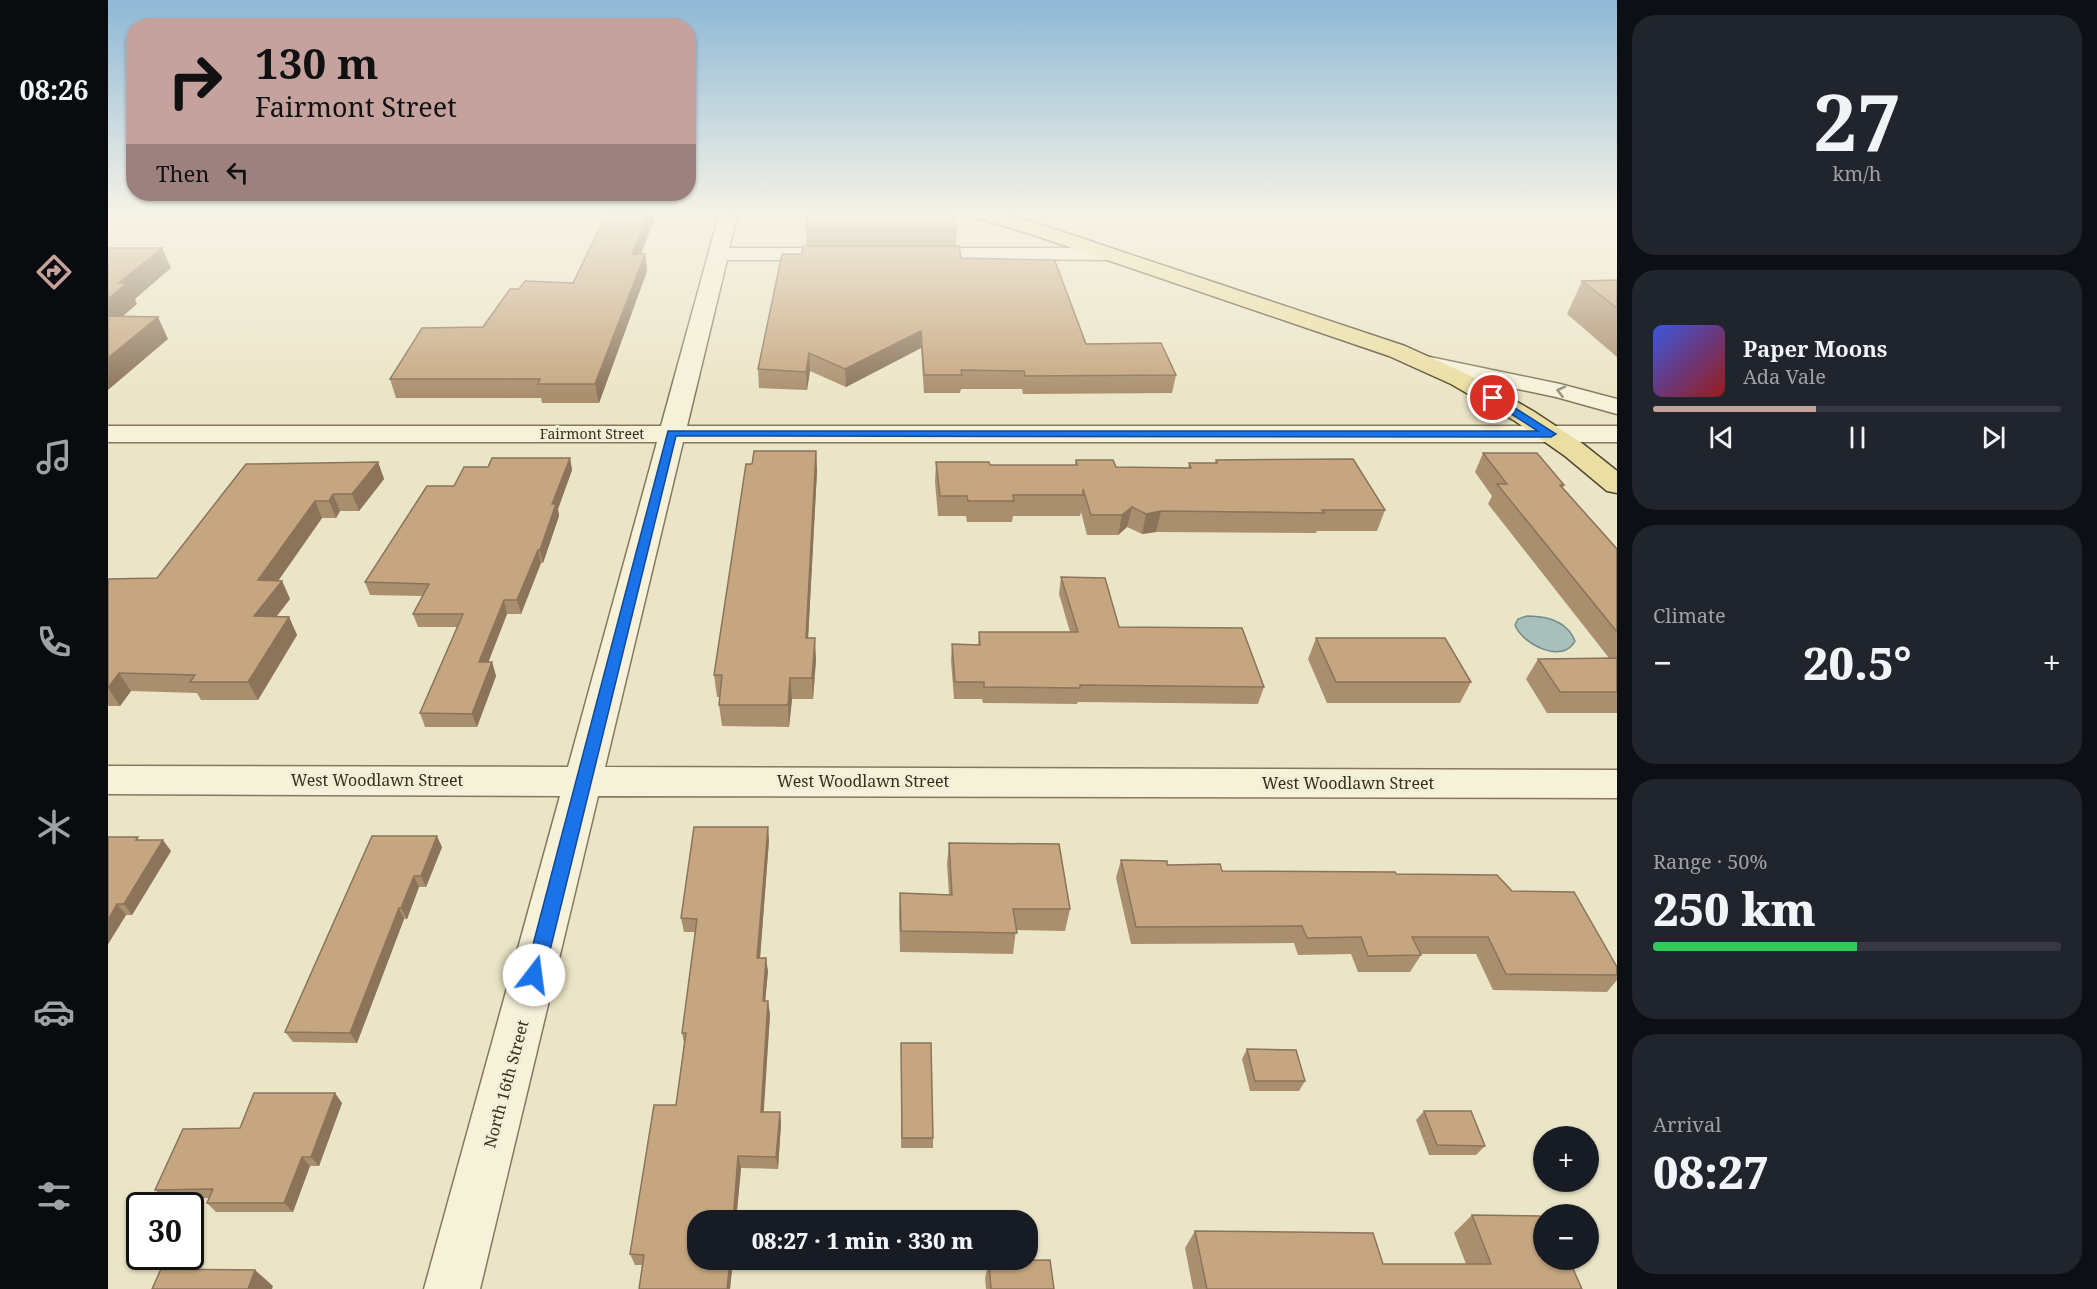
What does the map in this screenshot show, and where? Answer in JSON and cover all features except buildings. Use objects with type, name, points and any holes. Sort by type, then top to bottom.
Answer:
[{"type":"main road","points":[[1173,275],[1355,335],[1425,363],[1493,398],[1551,434],[1617,485]]},
{"type":"street","name":"North 16th Street","points":[[452,1289],[585,780],[713,275]]},
{"type":"street","points":[[1425,363],[1560,391],[1617,407]]},
{"type":"street","name":"Fairmont Street","points":[[108,434],[1617,434]]},
{"type":"street","name":"West Woodlawn Street","points":[[108,780],[1617,784]]},
{"type":"water","points":[[1527,616],[1541,617],[1561,624],[1575,641],[1569,648],[1562,651],[1543,649],[1534,645],[1519,632],[1515,625],[1518,619]]},
{"type":"route","points":[[534,975],[672,433],[1551,434],[1493,398]]}]
